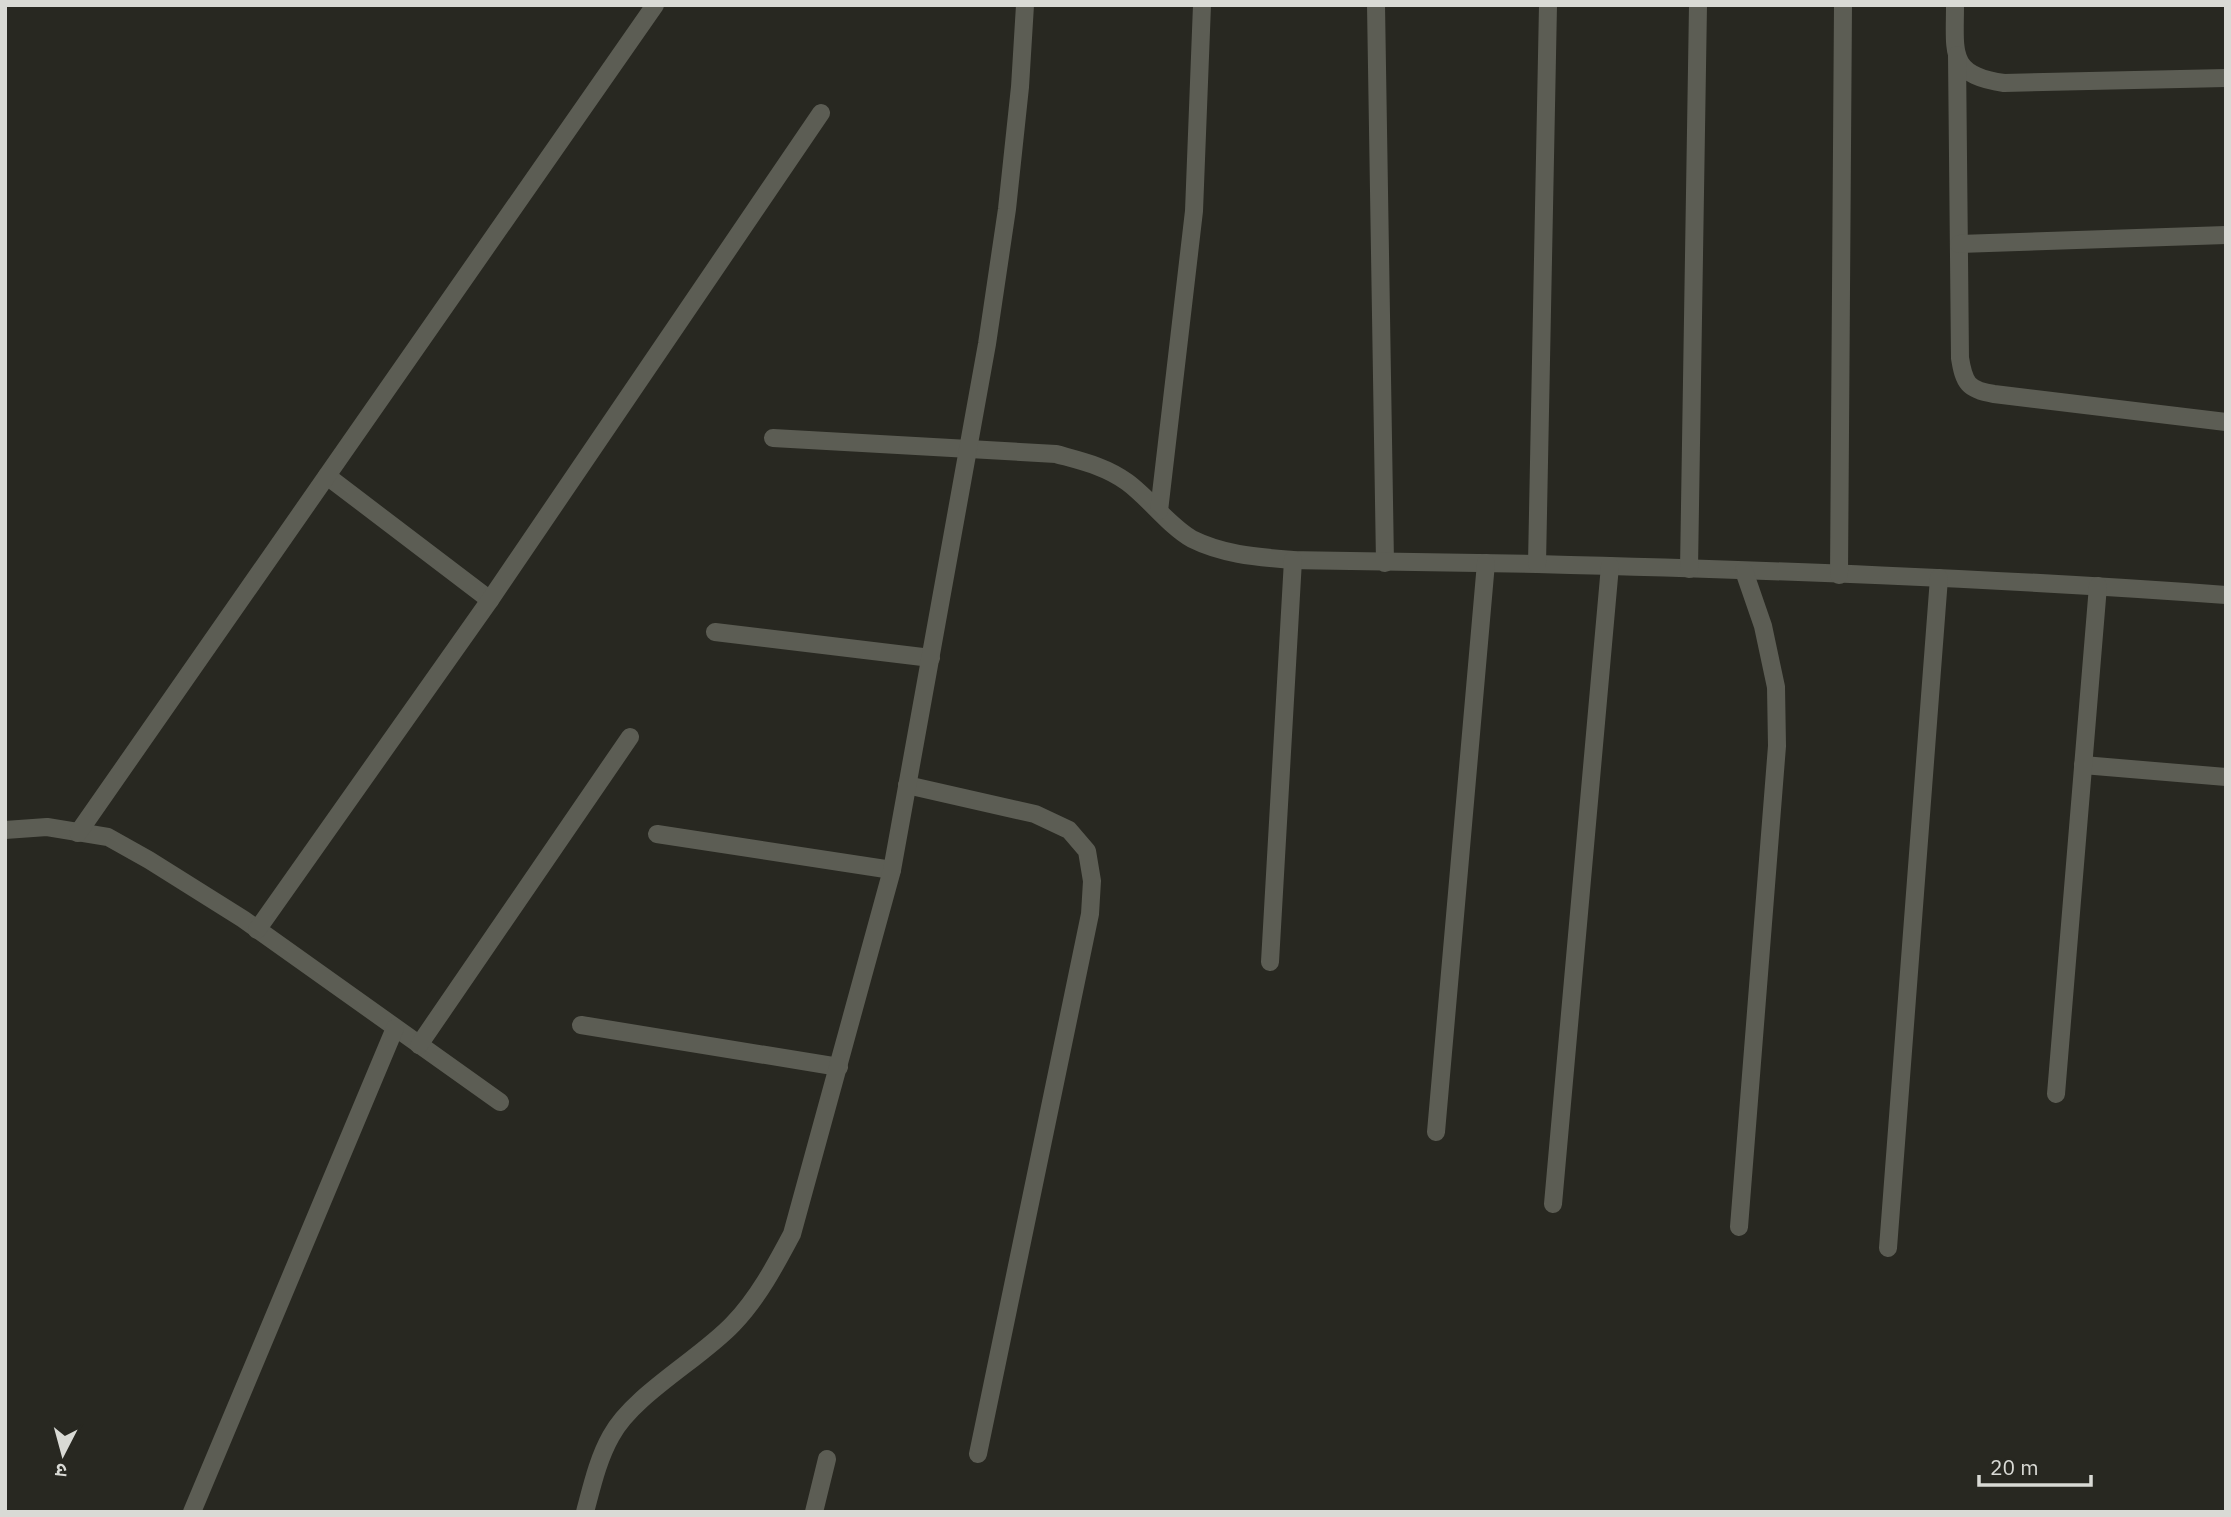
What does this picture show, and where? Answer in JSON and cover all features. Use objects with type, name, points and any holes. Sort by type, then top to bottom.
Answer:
[{"type":"street","points":[[78,833],[654,5]]},
{"type":"street","points":[[585,1512],[597,1468],[611,1434],[631,1410],[733,1324],[766,1282],[792,1234],[892,870],[988,344],[1007,209],[1020,87],[1025,5]]},
{"type":"street","points":[[1159,511],[1194,211],[1202,5]]},
{"type":"street","points":[[1376,5],[1385,562]]},
{"type":"street","points":[[1537,564],[1548,5]]},
{"type":"street","points":[[1689,569],[1698,5]]},
{"type":"street","points":[[1839,575],[1843,5]]},
{"type":"street","points":[[1955,5],[1960,358],[1963,376],[1969,386],[1980,392],[1994,394],[2226,422]]},
{"type":"street","points":[[1957,55],[1962,66],[1972,76],[2004,83],[2226,78]]},
{"type":"street","points":[[257,930],[490,600],[821,113]]},
{"type":"street","points":[[1959,244],[2226,235]]},
{"type":"street","points":[[773,438],[1056,454],[1101,467],[1126,482],[1189,537],[1214,548],[1248,556],[1293,560],[1610,566],[1939,578],[2226,595]]},
{"type":"street","points":[[327,476],[490,600]]},
{"type":"street","points":[[1270,962],[1293,560]]},
{"type":"street","points":[[1436,1132],[1486,563]]},
{"type":"street","points":[[1553,1204],[1610,566]]},
{"type":"street","points":[[1739,1227],[1777,746],[1776,687],[1763,626],[1744,571]]},
{"type":"street","points":[[1888,1248],[1939,578]]},
{"type":"street","points":[[2056,1094],[2098,586]]},
{"type":"street","points":[[715,632],[931,658]]},
{"type":"street","points":[[419,1045],[630,737]]},
{"type":"street","points":[[2083,765],[2226,777]]},
{"type":"street","points":[[908,785],[1035,814],[1069,830],[1087,851],[1092,881],[1090,914],[978,1454]]},
{"type":"street","points":[[5,830],[47,827],[108,837],[149,860],[257,930],[500,1102]]},
{"type":"street","points":[[657,834],[892,870]]},
{"type":"street","points":[[581,1026],[839,1067]]},
{"type":"street","points":[[192,1512],[396,1028]]},
{"type":"street","points":[[814,1512],[827,1459]]}]
